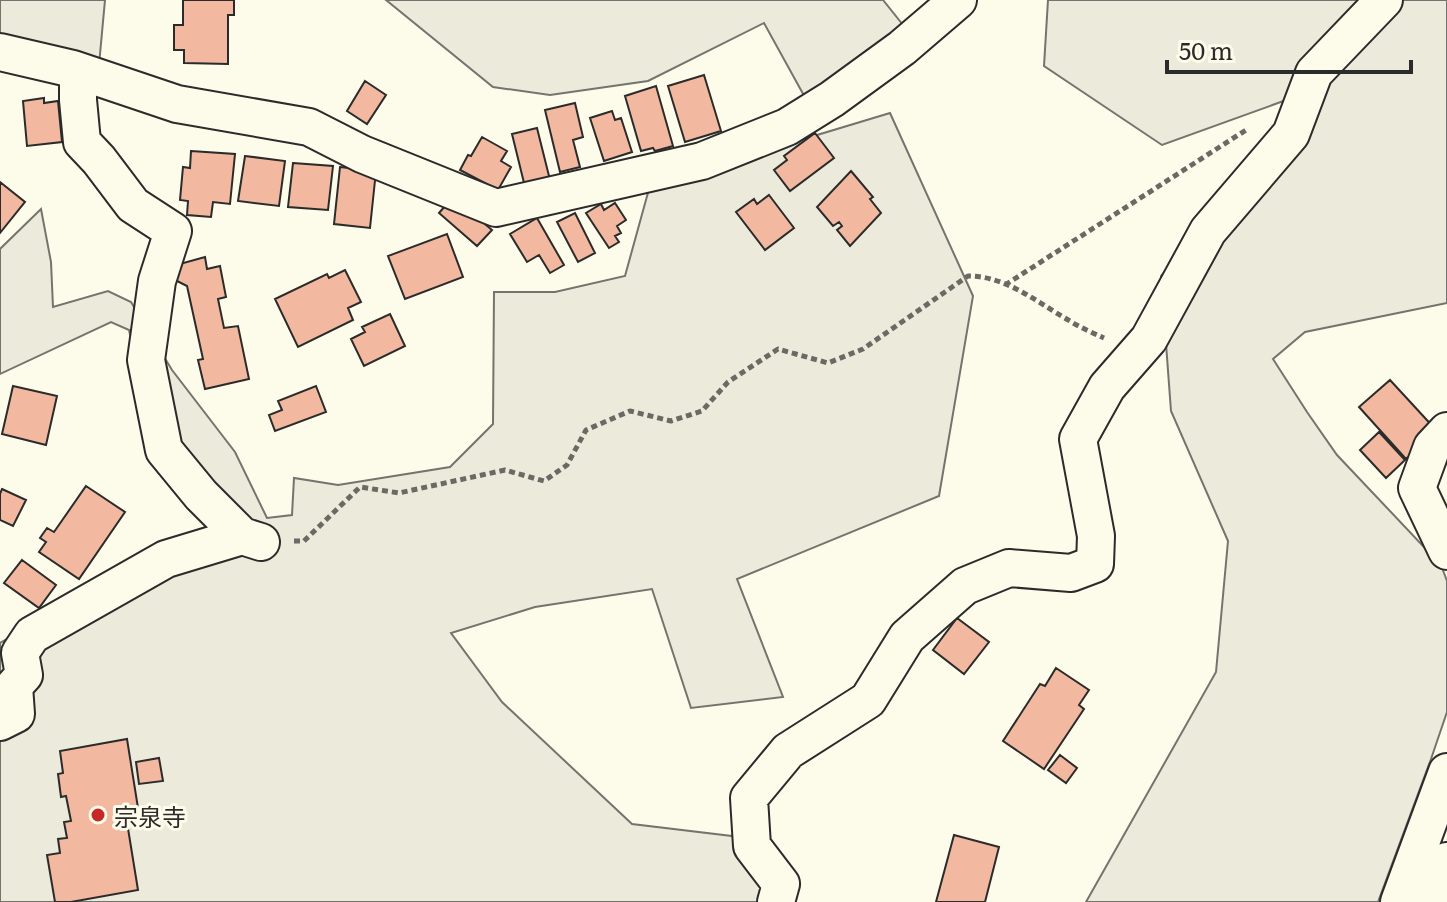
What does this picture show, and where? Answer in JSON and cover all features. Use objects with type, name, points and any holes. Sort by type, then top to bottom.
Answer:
[{"type":"street","points":[[0,52],[78,71],[177,104],[309,127],[362,154],[496,208],[702,161],[787,127],[832,99],[902,48],[958,0]]},
{"type":"street","points":[[776,902],[781,884],[752,846],[749,798],[788,751],[868,700],[907,637],[965,586],[1009,568],[1071,573],[1095,564],[1096,536],[1078,439],[1107,387],[1149,339],[1208,231],[1291,134],[1314,73],[1384,0]]},
{"type":"street","points":[[78,71],[82,142],[133,205],[173,231],[157,281],[146,360],[164,450],[201,495],[252,539]]},
{"type":"street","points":[[1447,431],[1432,447],[1417,488],[1447,551]]},
{"type":"street","points":[[0,722],[16,714],[14,686],[24,675],[20,653],[32,635],[166,559],[252,539]]},
{"type":"street","points":[[1399,902],[1447,772]]},
{"type":"street","points":[[1433,902],[1447,861]]},
{"type":"path","points":[[1005,285],[1251,126]]},
{"type":"path","points":[[252,539],[304,541],[360,487],[399,493],[505,470],[544,481],[567,465],[586,430],[630,411],[671,421],[702,411],[728,382],[778,349],[828,363],[863,349],[968,276],[986,276],[1033,297],[1071,322],[1137,355]]},
{"type":"shaded area","points":[[0,0],[105,0],[99,65],[0,45]]},
{"type":"shaded area","points":[[386,0],[883,0],[907,30],[807,101],[764,23],[648,81],[550,95],[493,87]]},
{"type":"shaded area","points":[[1048,0],[1447,0],[1447,303],[1305,332],[1273,359],[1337,455],[1441,565],[1447,581],[1447,712],[1378,902],[1086,902],[1216,672],[1228,541],[1171,411],[1161,276],[1314,90],[1162,145],[1044,66]]},
{"type":"shaded area","points":[[890,113],[973,296],[939,496],[737,579],[783,697],[691,708],[652,589],[535,607],[451,633],[502,702],[632,824],[740,837],[766,883],[767,902],[0,902],[0,643],[190,537],[238,525],[153,434],[129,330],[111,322],[0,374],[0,249],[41,209],[51,262],[53,307],[108,291],[131,302],[172,370],[235,452],[267,518],[292,515],[294,478],[338,485],[450,467],[493,424],[494,292],[555,292],[625,276],[649,189]]},
{"type":"building","points":[[183,0],[234,0],[234,15],[228,15],[228,64],[184,63],[184,50],[174,50],[174,25],[183,25]]},
{"type":"building","points":[[704,75],[721,131],[685,142],[668,86]]},
{"type":"building","points":[[365,81],[386,95],[367,124],[347,111]]},
{"type":"building","points":[[656,86],[673,146],[641,151],[625,96]]},
{"type":"building","points":[[44,98],[44,103],[58,101],[62,142],[27,146],[23,101]]},
{"type":"building","points":[[575,103],[583,137],[573,140],[580,167],[560,172],[545,110]]},
{"type":"building","points":[[612,111],[615,120],[621,118],[632,152],[604,161],[590,118]]},
{"type":"building","points":[[537,128],[550,180],[525,187],[512,134]]},
{"type":"building","points":[[815,133],[834,158],[790,191],[774,170],[787,160],[784,156]]},
{"type":"building","points":[[482,137],[507,151],[501,161],[511,167],[498,190],[460,170]]},
{"type":"building","points":[[191,151],[235,154],[230,204],[213,202],[211,217],[187,215],[188,201],[180,200],[183,167],[190,168]]},
{"type":"building","points":[[245,156],[285,161],[279,206],[238,201]]},
{"type":"building","points":[[293,163],[333,166],[328,210],[288,207]]},
{"type":"building","points":[[340,167],[376,171],[370,228],[334,224]]},
{"type":"building","points":[[851,171],[873,197],[870,199],[881,213],[850,246],[837,230],[842,226],[839,222],[833,226],[817,207]]},
{"type":"building","points":[[0,182],[25,202],[0,233]]},
{"type":"building","points":[[769,195],[794,228],[765,250],[736,212],[754,199],[757,204]]},
{"type":"building","points":[[453,197],[492,230],[477,246],[439,213]]},
{"type":"building","points":[[615,203],[626,220],[617,226],[621,233],[615,236],[619,242],[609,248],[586,213],[601,204],[604,210]]},
{"type":"building","points":[[575,213],[595,253],[578,262],[557,222]]},
{"type":"building","points":[[537,218],[564,265],[550,273],[539,255],[527,262],[510,234]]},
{"type":"building","points":[[447,234],[463,277],[405,299],[388,256]]},
{"type":"building","points":[[205,257],[207,269],[220,266],[226,297],[218,299],[224,328],[238,326],[249,379],[205,389],[198,360],[203,359],[187,286],[171,278],[176,265]]},
{"type":"building","points":[[345,270],[361,302],[348,308],[353,320],[298,347],[275,299],[327,274],[329,278]]},
{"type":"building","points":[[390,314],[405,346],[364,366],[351,339],[365,332],[362,327]]},
{"type":"building","points":[[1390,380],[1437,431],[1406,459],[1359,407]]},
{"type":"building","points":[[13,386],[57,396],[46,445],[2,434]]},
{"type":"building","points":[[316,386],[326,412],[275,431],[269,415],[282,410],[278,401]]},
{"type":"building","points":[[1379,432],[1405,460],[1386,478],[1360,450]]},
{"type":"building","points":[[86,486],[125,512],[79,579],[39,552],[46,542],[40,538],[47,528],[54,532]]},
{"type":"building","points":[[2,489],[26,500],[13,526],[0,520]]},
{"type":"building","points":[[22,560],[56,585],[39,608],[4,583]]},
{"type":"building","points":[[957,618],[989,642],[964,674],[933,650]]},
{"type":"building","points":[[1056,668],[1089,690],[1079,705],[1084,709],[1044,769],[1003,741],[1040,684],[1045,686]]},
{"type":"building","name":"宗泉寺","points":[[127,739],[138,808],[125,810],[138,890],[55,902],[47,855],[60,853],[58,839],[67,838],[64,822],[71,821],[66,796],[61,797],[58,774],[63,773],[60,751]]},
{"type":"building","points":[[1060,755],[1077,768],[1066,783],[1048,770]]},
{"type":"building","points":[[159,758],[163,781],[139,784],[136,762]]},
{"type":"building","points":[[954,835],[999,847],[985,902],[936,902]]},
{"type":"place","name":"宗泉寺","points":[[98,815]]}]
